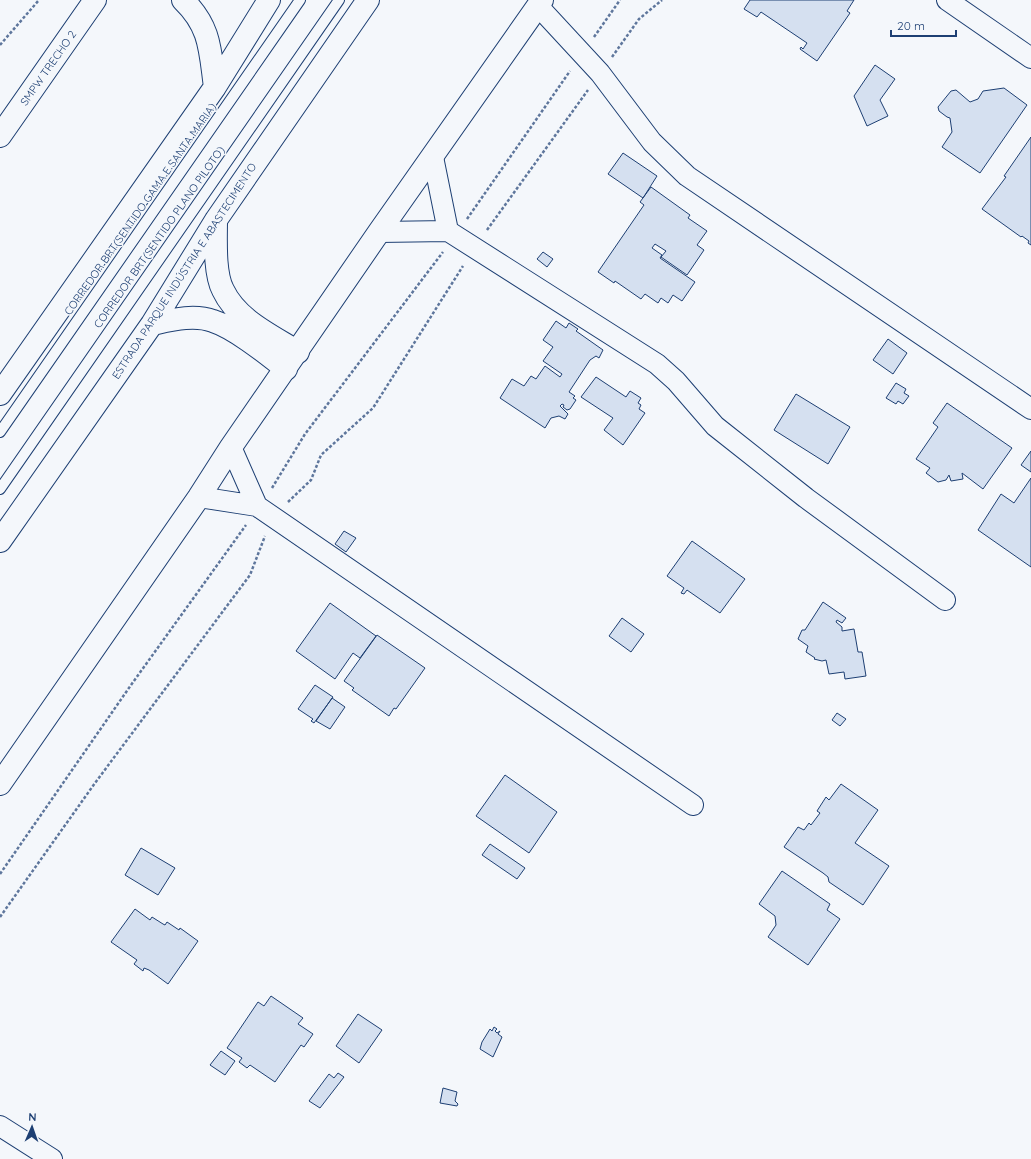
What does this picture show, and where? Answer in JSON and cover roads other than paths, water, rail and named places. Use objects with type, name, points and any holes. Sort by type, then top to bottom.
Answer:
[{"type":"main road","name":"SMPW TRECHO 2","points":[[0,136],[95,0]]},
{"type":"main road","points":[[183,0],[198,16],[207,37],[215,87]]},
{"type":"main road","points":[[0,394],[215,87],[269,0]]},
{"type":"main road","name":"ESTRADA PARQUE INDÚSTRIA E ABASTECIMENTO","points":[[0,541],[152,324],[216,220],[368,0]]},
{"type":"main road","points":[[0,784],[199,497],[379,232],[540,3]]},
{"type":"main road","points":[[216,220],[216,262],[222,290],[238,312],[254,324],[292,360]]},
{"type":"main road","points":[[152,324],[180,318],[213,320],[292,360]]},
{"type":"street","points":[[947,0],[1031,58]]},
{"type":"street","points":[[540,3],[600,73],[652,142],[687,176],[1031,409]]},
{"type":"street","points":[[433,157],[452,233]]},
{"type":"street","points":[[379,232],[452,233],[657,364],[676,381],[715,426],[806,498],[945,600]]},
{"type":"street","points":[[231,448],[262,510]]},
{"type":"street","points":[[199,497],[262,510],[693,805]]},
{"type":"street","points":[[0,1126],[52,1159]]},
{"type":"lane","name":"CORREDOR BRT(SENTIDO GAMA E SANTA MARIA)","points":[[0,432],[300,0]]},
{"type":"lane","name":"CORREDOR BRT(SENTIDO PLANO PILOTO)","points":[[0,489],[339,0]]}]
